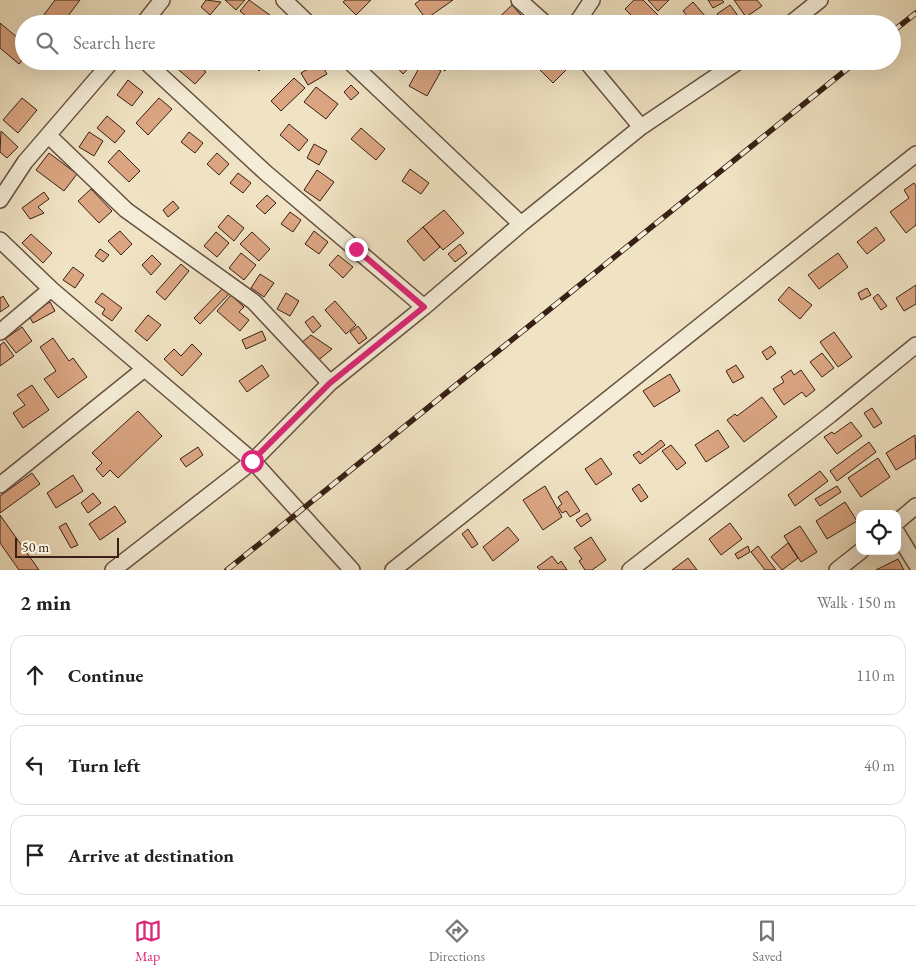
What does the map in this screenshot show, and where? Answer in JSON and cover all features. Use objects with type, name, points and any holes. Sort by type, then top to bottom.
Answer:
[{"type":"street","points":[[150,15],[162,0]]},
{"type":"street","points":[[284,0],[300,15]]},
{"type":"street","points":[[519,0],[536,15]]},
{"type":"street","points":[[582,15],[592,0]]},
{"type":"street","points":[[801,15],[820,0]]},
{"type":"street","points":[[0,200],[25,162],[104,70]]},
{"type":"street","points":[[155,70],[266,173],[424,307]]},
{"type":"street","points":[[358,70],[521,224]]},
{"type":"street","points":[[593,70],[640,127]]},
{"type":"street","points":[[114,570],[252,461],[330,383],[424,307],[521,224],[640,127],[726,70]]},
{"type":"street","points":[[49,136],[126,210],[185,250],[254,302],[330,383]]},
{"type":"street","points":[[393,570],[916,154]]},
{"type":"street","points":[[0,240],[50,289],[252,461],[352,570]]},
{"type":"street","points":[[0,332],[50,289]]},
{"type":"street","points":[[630,570],[830,415],[916,345]]},
{"type":"street","points":[[0,485],[143,370]]},
{"type":"street","points":[[901,519],[916,506]]},
{"type":"street","points":[[901,540],[916,564]]},
{"type":"street","points":[[837,570],[856,555]]},
{"type":"building","points":[[55,0],[80,0],[69,15],[44,15]]},
{"type":"building","points":[[206,0],[221,2],[210,15],[201,7]]},
{"type":"building","points":[[225,0],[245,0],[236,10]]},
{"type":"building","points":[[249,0],[270,15],[245,15],[240,11]]},
{"type":"building","points":[[346,0],[371,0],[356,15],[343,2]]},
{"type":"building","points":[[420,0],[453,0],[432,15],[423,15],[415,4]]},
{"type":"building","points":[[634,0],[643,0],[658,15],[631,15],[625,9]]},
{"type":"building","points":[[648,0],[669,0],[658,11]]},
{"type":"building","points":[[708,0],[722,0],[724,2],[713,8]]},
{"type":"building","points":[[734,0],[757,0],[762,6],[749,15],[745,15]]},
{"type":"building","points":[[693,2],[704,15],[686,15],[683,11]]},
{"type":"building","points":[[512,5],[521,15],[501,15]]},
{"type":"building","points":[[730,5],[737,15],[718,15]]},
{"type":"building","points":[[0,23],[15,36],[15,61],[0,48]]},
{"type":"building","points":[[179,70],[204,70],[206,72],[195,84]]},
{"type":"building","points":[[306,70],[325,70],[327,74],[308,85],[301,73]]},
{"type":"building","points":[[418,70],[441,71],[427,96],[409,86]]},
{"type":"building","points":[[540,70],[566,70],[553,83]]},
{"type":"building","points":[[294,78],[305,88],[281,111],[271,101]]},
{"type":"building","points":[[128,80],[143,92],[132,106],[117,95]]},
{"type":"building","points":[[351,85],[359,93],[351,100],[344,92]]},
{"type":"building","points":[[316,87],[338,104],[326,119],[304,102]]},
{"type":"building","points":[[22,98],[37,110],[18,133],[3,120]]},
{"type":"building","points":[[159,98],[172,109],[148,135],[136,123]]},
{"type":"building","points":[[107,116],[125,131],[115,143],[97,128]]},
{"type":"building","points":[[289,124],[308,140],[299,151],[280,135]]},
{"type":"building","points":[[361,128],[385,149],[376,160],[351,139]]},
{"type":"building","points":[[1,131],[18,147],[7,158],[0,152]]},
{"type":"building","points":[[89,132],[103,141],[94,156],[79,147]]},
{"type":"building","points":[[189,132],[203,143],[195,153],[181,142]]},
{"type":"building","points":[[314,144],[327,151],[319,165],[307,158]]},
{"type":"building","points":[[119,150],[140,171],[129,182],[108,162]]},
{"type":"building","points":[[49,153],[77,174],[64,191],[36,170]]},
{"type":"building","points":[[217,153],[229,164],[219,175],[207,164]]},
{"type":"building","points":[[410,169],[429,183],[421,194],[402,181]]},
{"type":"building","points":[[317,170],[334,182],[320,201],[304,190]]},
{"type":"building","points":[[238,173],[251,183],[243,193],[230,183]]},
{"type":"building","points":[[914,183],[916,186],[916,225],[906,233],[890,212],[909,198],[904,190]]},
{"type":"building","points":[[91,189],[112,211],[99,223],[78,201]]},
{"type":"building","points":[[44,192],[49,199],[38,207],[44,213],[30,219],[22,208]]},
{"type":"building","points":[[267,195],[276,203],[265,214],[256,206]]},
{"type":"building","points":[[173,201],[179,208],[168,217],[163,210]]},
{"type":"building","points":[[444,210],[464,233],[443,250],[423,227]]},
{"type":"building","points":[[290,212],[301,220],[293,232],[281,224]]},
{"type":"building","points":[[228,215],[244,228],[234,241],[218,227]]},
{"type":"building","points":[[423,227],[440,247],[424,261],[407,241]]},
{"type":"building","points":[[876,227],[885,240],[867,254],[857,242]]},
{"type":"building","points":[[120,231],[132,244],[121,255],[108,241]]},
{"type":"building","points":[[314,231],[328,242],[319,254],[305,244]]},
{"type":"building","points":[[216,232],[229,243],[217,257],[204,246]]},
{"type":"building","points":[[252,232],[270,249],[259,261],[240,244]]},
{"type":"building","points":[[31,234],[52,253],[43,263],[22,243]]},
{"type":"building","points":[[460,244],[467,253],[455,262],[448,254]]},
{"type":"building","points":[[100,249],[109,255],[103,262],[95,256]]},
{"type":"building","points":[[241,253],[256,265],[244,280],[229,268]]},
{"type":"building","points":[[838,253],[848,267],[819,289],[808,275]]},
{"type":"building","points":[[152,255],[161,264],[151,275],[142,265]]},
{"type":"building","points":[[338,255],[353,267],[343,278],[329,265]]},
{"type":"building","points":[[181,264],[189,271],[165,300],[156,292]]},
{"type":"building","points":[[73,267],[84,275],[75,288],[63,280]]},
{"type":"building","points":[[260,274],[274,283],[264,297],[251,288]]},
{"type":"building","points":[[226,285],[232,291],[200,324],[194,318]]},
{"type":"building","points":[[916,285],[916,304],[904,311],[896,298]]},
{"type":"building","points":[[789,287],[812,305],[800,319],[778,300]]},
{"type":"building","points":[[867,288],[871,295],[861,300],[858,293]]},
{"type":"building","points":[[102,293],[122,308],[112,321],[102,314],[105,309],[95,302]]},
{"type":"building","points":[[286,293],[299,301],[290,316],[277,309]]},
{"type":"building","points":[[878,294],[887,306],[881,310],[873,298]]},
{"type":"building","points":[[231,295],[244,307],[239,312],[249,320],[240,331],[217,311]]},
{"type":"building","points":[[3,296],[9,306],[0,312],[0,298]]},
{"type":"building","points":[[335,301],[356,325],[346,334],[325,310]]},
{"type":"building","points":[[50,302],[55,311],[33,323],[28,314]]},
{"type":"building","points":[[148,315],[161,325],[147,341],[135,331]]},
{"type":"building","points":[[313,316],[321,326],[313,333],[305,322]]},
{"type":"building","points":[[358,326],[367,338],[359,344],[350,332]]},
{"type":"building","points":[[22,327],[32,341],[16,353],[5,339]]},
{"type":"building","points":[[262,331],[266,340],[246,349],[242,340]]},
{"type":"building","points":[[834,332],[852,357],[838,367],[820,342]]},
{"type":"building","points":[[311,335],[332,349],[316,362],[301,343]]},
{"type":"building","points":[[53,338],[69,361],[73,358],[87,377],[58,398],[44,379],[56,371],[40,347]]},
{"type":"building","points":[[4,342],[14,356],[0,366],[0,345]]},
{"type":"building","points":[[192,344],[202,354],[182,376],[164,359],[174,349],[181,356]]},
{"type":"building","points":[[771,346],[776,353],[767,360],[762,352]]},
{"type":"building","points":[[822,353],[834,368],[822,377],[810,362]]},
{"type":"building","points":[[262,365],[269,376],[247,392],[239,381]]},
{"type":"building","points":[[736,365],[744,377],[733,383],[726,371]]},
{"type":"building","points":[[791,370],[794,375],[801,370],[815,390],[806,397],[802,392],[784,405],[773,389],[784,382],[781,377]]},
{"type":"building","points":[[670,374],[680,391],[654,407],[643,391]]},
{"type":"building","points":[[32,385],[49,410],[23,428],[13,413],[25,405],[17,395]]},
{"type":"building","points":[[762,397],[777,417],[744,442],[727,420],[735,414],[737,416]]},
{"type":"building","points":[[872,408],[882,423],[874,428],[864,413]]},
{"type":"building","points":[[138,411],[162,436],[118,478],[110,470],[103,477],[96,469],[102,463],[92,453]]},
{"type":"building","points":[[851,422],[862,436],[837,454],[824,437],[832,432],[834,434]]},
{"type":"building","points":[[718,430],[729,447],[706,462],[695,445]]},
{"type":"building","points":[[915,435],[916,458],[896,470],[886,453]]},
{"type":"building","points":[[661,440],[665,445],[640,464],[633,455],[639,451],[642,455]]},
{"type":"building","points":[[869,442],[876,452],[837,481],[830,471]]},
{"type":"building","points":[[671,445],[686,463],[677,470],[662,451]]},
{"type":"building","points":[[198,447],[203,455],[186,467],[180,459]]},
{"type":"building","points":[[601,458],[612,474],[596,485],[585,469]]},
{"type":"building","points":[[878,458],[890,477],[861,497],[848,478]]},
{"type":"building","points":[[820,471],[828,481],[795,506],[788,495]]},
{"type":"building","points":[[32,473],[40,484],[0,513],[0,496]]},
{"type":"building","points":[[73,475],[83,491],[56,508],[47,493]]},
{"type":"building","points":[[639,484],[648,497],[641,502],[632,489]]},
{"type":"building","points":[[545,486],[562,517],[543,530],[523,500]]},
{"type":"building","points":[[837,486],[841,492],[820,506],[815,499]]},
{"type":"building","points":[[567,491],[580,511],[570,517],[566,511],[562,513],[558,507],[562,504],[558,497]]},
{"type":"building","points":[[93,493],[101,503],[88,513],[81,503]]},
{"type":"building","points":[[845,502],[856,519],[856,522],[827,539],[816,521]]},
{"type":"building","points":[[115,506],[126,522],[100,540],[89,524]]},
{"type":"building","points":[[587,513],[591,520],[581,527],[576,520]]},
{"type":"building","points":[[0,515],[39,570],[19,570],[0,543]]},
{"type":"building","points":[[66,523],[78,545],[71,548],[59,527]]},
{"type":"building","points":[[730,523],[742,539],[721,555],[709,539]]},
{"type":"building","points":[[800,526],[817,552],[801,562],[784,536]]},
{"type":"building","points":[[508,527],[519,540],[493,561],[483,547]]},
{"type":"building","points":[[468,529],[478,544],[472,548],[462,534]]},
{"type":"building","points":[[591,537],[606,560],[592,570],[585,570],[579,561],[582,559],[574,548]]},
{"type":"building","points":[[788,543],[798,558],[782,570],[771,557]]},
{"type":"building","points":[[748,546],[750,552],[738,559],[735,554]]},
{"type":"building","points":[[758,546],[776,570],[765,570],[751,552]]},
{"type":"building","points":[[552,556],[558,564],[561,561],[567,570],[540,570],[537,567]]},
{"type":"building","points":[[688,558],[697,570],[672,570]]},
{"type":"building","points":[[898,559],[904,570],[876,570]]},
{"type":"railway","points":[[901,25],[916,13]]},
{"type":"railway","points":[[227,570],[846,70]]},
{"type":"route","points":[[252,461],[330,383],[424,307],[356,249]]}]
